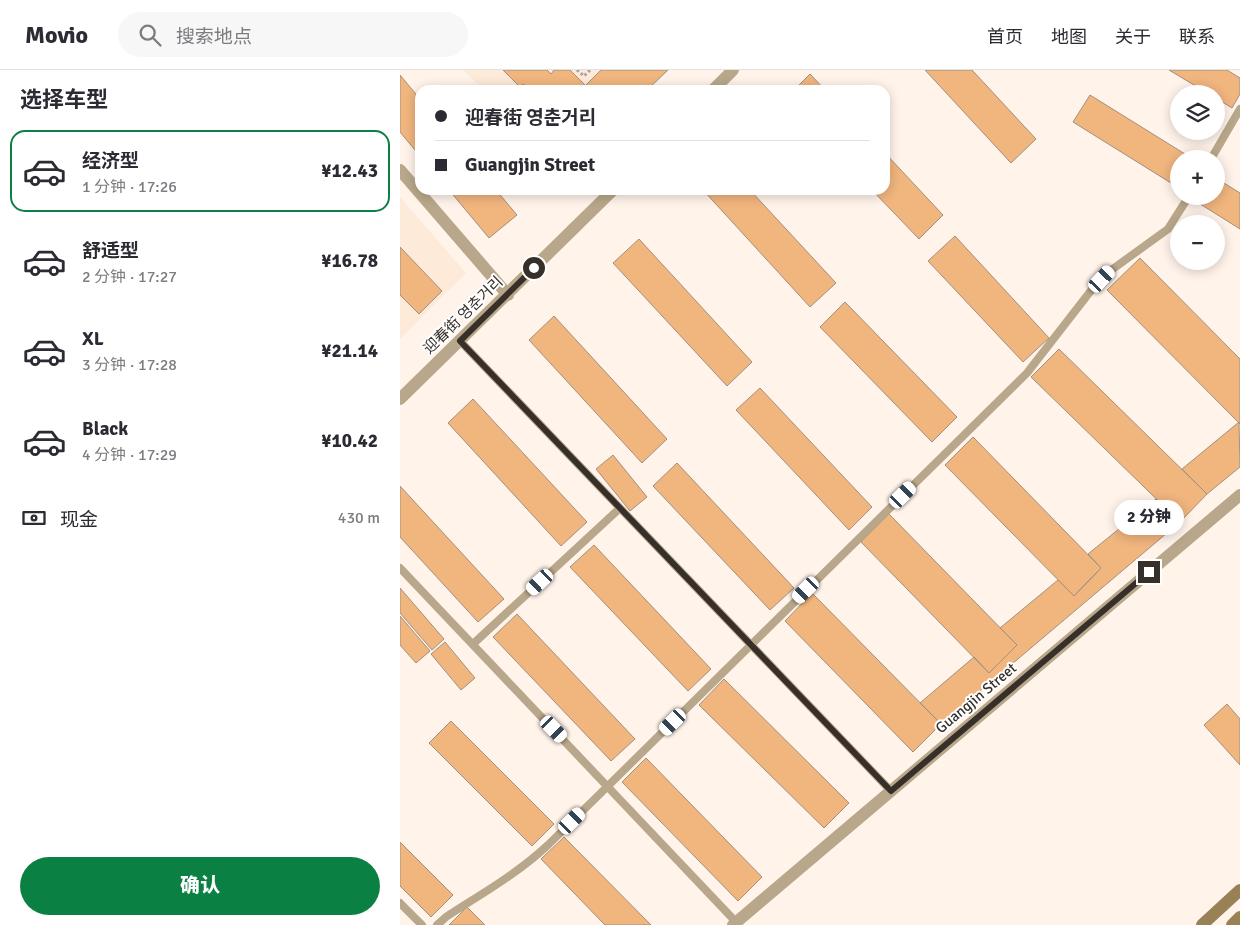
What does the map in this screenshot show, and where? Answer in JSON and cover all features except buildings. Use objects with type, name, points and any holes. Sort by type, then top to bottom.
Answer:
[{"type":"main road","points":[[1202,925],[1240,890]]},
{"type":"main road","points":[[1232,925],[1240,917]]},
{"type":"street","points":[[718,85],[733,70]]},
{"type":"street","points":[[400,170],[415,187]]},
{"type":"street","points":[[422,195],[508,294]]},
{"type":"street","name":"迎春街 영춘거리","points":[[400,399],[607,195]]},
{"type":"street","name":"Guangjin Street","points":[[735,924],[1240,496]]},
{"type":"lane","points":[[1216,150],[1240,109]]},
{"type":"lane","points":[[437,925],[446,916],[531,861],[1027,373],[1094,288],[1110,271],[1168,228],[1183,205]]},
{"type":"lane","points":[[460,341],[891,791]]},
{"type":"lane","points":[[473,644],[620,508]]},
{"type":"lane","points":[[400,568],[608,786],[735,924]]},
{"type":"lane","points":[[400,903],[422,925]]},
{"type":"path","points":[[577,70],[584,76],[590,70]]},
{"type":"shaded area","points":[[463,70],[669,70],[653,85],[479,85]]},
{"type":"shaded area","points":[[400,197],[466,273],[400,339]]},
{"type":"route","points":[[534,268],[460,341],[891,791],[1149,572]]}]
